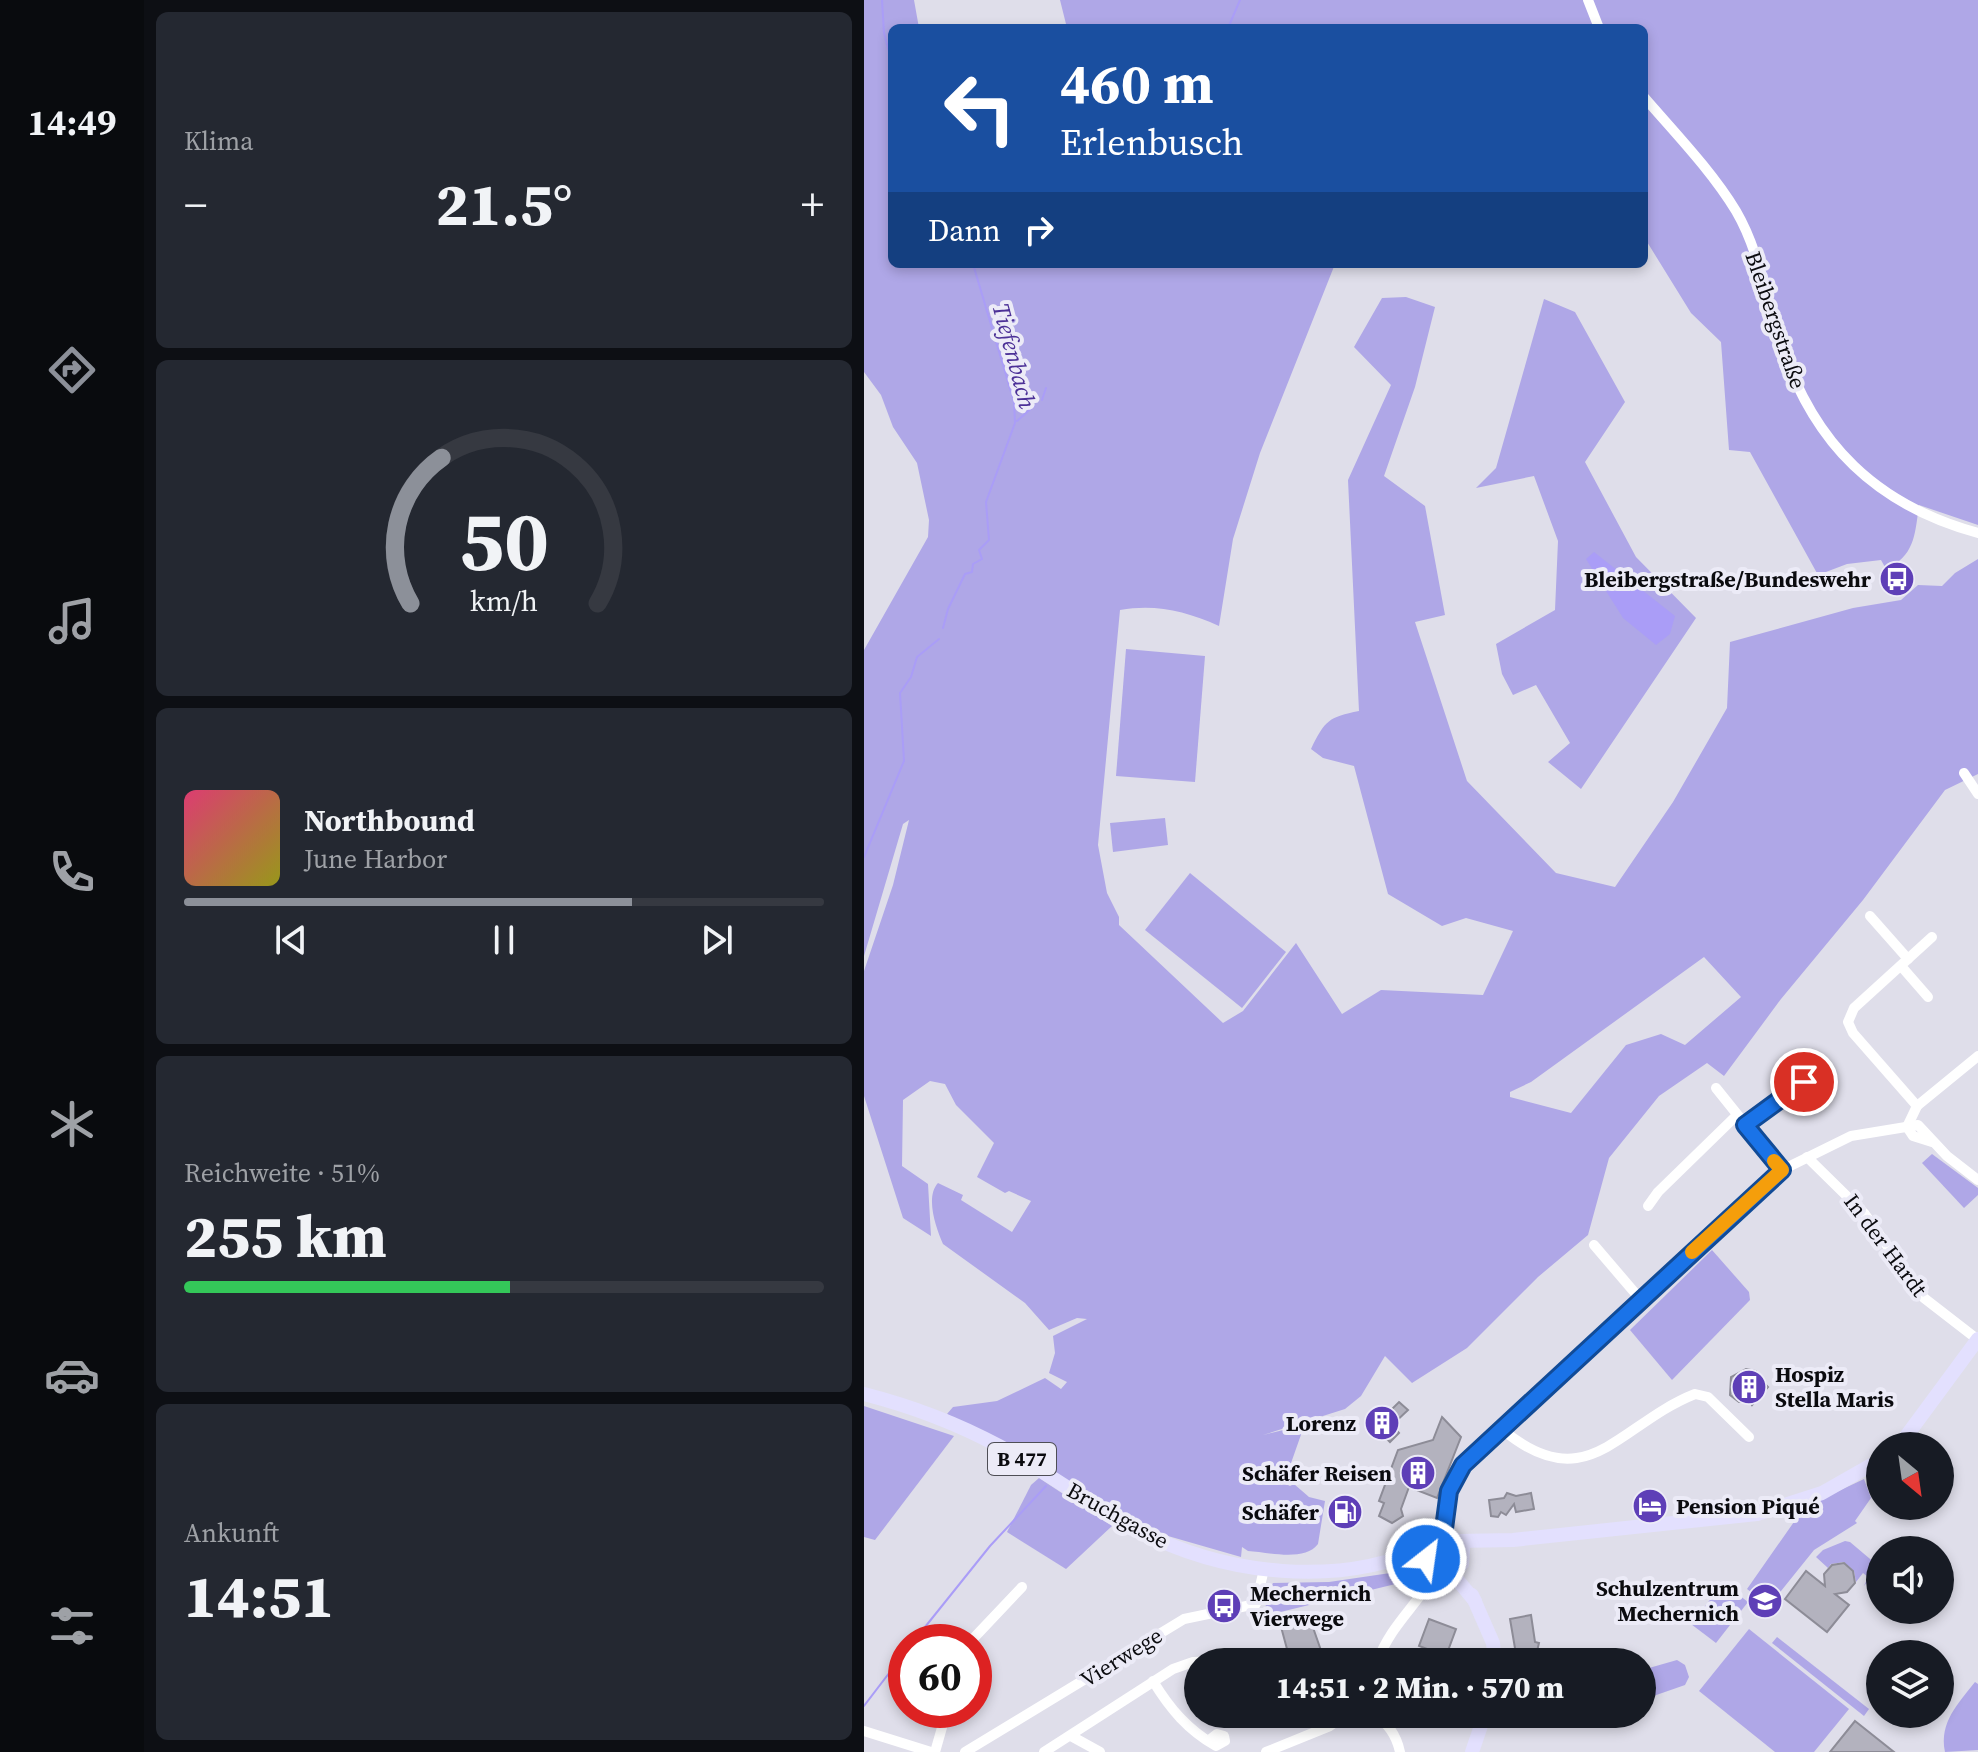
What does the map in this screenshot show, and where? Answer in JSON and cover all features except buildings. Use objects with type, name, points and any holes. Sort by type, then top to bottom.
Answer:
[{"type":"main road","points":[[1909,1432],[1978,1339]]},
{"type":"main road","points":[[1958,1367],[1978,1348]]},
{"type":"main road","name":"Bruchgasse","points":[[864,1394],[917,1410],[982,1437],[1164,1543],[1217,1561],[1264,1569],[1320,1571],[1413,1560],[1438,1570]]},
{"type":"main road","points":[[1443,1536],[1458,1541],[1513,1540],[1757,1514],[1822,1493],[1866,1468]]},
{"type":"main road","name":"B 477","points":[[1427,1547],[1434,1539],[1443,1536]]},
{"type":"main road","points":[[1438,1570],[1463,1560],[1474,1549],[1513,1540]]},
{"type":"main road","points":[[1458,1541],[1475,1601],[1494,1648]]},
{"type":"main road","points":[[1427,1547],[1438,1570],[1475,1601]]},
{"type":"main road","name":"Bruchgasse","points":[[1387,1561],[1427,1547]]},
{"type":"main road","points":[[1472,1752],[1480,1728]]},
{"type":"street","points":[[1588,0],[1597,24]]},
{"type":"street","name":"Bleibergstraße","points":[[1648,102],[1736,212],[1754,250],[1781,344],[1799,392],[1817,425],[1859,473],[1886,494],[1936,521],[1978,533]]},
{"type":"street","points":[[1964,773],[1978,794]]},
{"type":"street","points":[[1870,916],[1928,997]]},
{"type":"street","points":[[1917,1106],[1853,1033],[1848,1022],[1854,1008],[1932,937]]},
{"type":"street","points":[[1907,1127],[1917,1106],[1978,1056]]},
{"type":"street","points":[[1745,1125],[1804,1082]]},
{"type":"street","points":[[1716,1088],[1782,1170]]},
{"type":"street","points":[[1648,1206],[1658,1192],[1737,1115]]},
{"type":"street","points":[[1443,1536],[1449,1491],[1463,1465],[1782,1170],[1851,1136],[1918,1125],[1932,1142],[1978,1180]]},
{"type":"street","name":"In der Hardt","points":[[1807,1157],[1864,1213],[1924,1298],[1978,1339]]},
{"type":"street","points":[[1594,1245],[1641,1300]]},
{"type":"street","points":[[1503,1430],[1540,1455],[1556,1460],[1577,1459],[1598,1452],[1695,1394],[1708,1397],[1749,1437]]},
{"type":"street","name":"Vierwege","points":[[965,1752],[1184,1619],[1256,1604],[1264,1569]]},
{"type":"street","points":[[1382,1648],[1387,1636],[1438,1570]]},
{"type":"street","points":[[987,1624],[1022,1587]]},
{"type":"street","points":[[1044,1752],[1153,1681],[1184,1665]]},
{"type":"street","points":[[1153,1681],[1170,1709],[1208,1741]]},
{"type":"street","points":[[1089,1724],[1098,1751]]},
{"type":"street","points":[[864,1731],[933,1752],[941,1728]]},
{"type":"street","points":[[1266,1752],[1288,1740],[1324,1728]]},
{"type":"street","points":[[1390,1728],[1400,1752]]},
{"type":"street","points":[[1074,1734],[1098,1751]]},
{"type":"shaded area","points":[[864,0],[914,0],[918,24],[888,24],[888,268],[1333,268],[1260,453],[1233,539],[1219,626],[1170,610],[1120,610],[1098,845],[1107,893],[1119,917],[1119,925],[1223,1023],[1243,1011],[1296,943],[1342,1014],[1381,990],[1483,995],[1513,931],[1466,918],[1442,926],[1388,894],[1354,766],[1323,758],[1311,749],[1329,721],[1359,711],[1348,480],[1391,385],[1354,347],[1382,298],[1406,297],[1435,307],[1415,387],[1384,476],[1425,506],[1445,615],[1415,622],[1467,781],[1556,873],[1615,887],[1673,802],[1727,708],[1730,642],[1853,608],[1901,600],[1918,585],[1942,586],[1955,573],[1978,559],[1978,774],[1945,790],[1724,1076],[1707,1063],[1659,1096],[1609,1158],[1588,1235],[1538,1277],[1467,1348],[1412,1383],[1385,1356],[1361,1396],[1345,1409],[1263,1435],[1300,1426],[1303,1429],[1284,1483],[1294,1484],[1309,1497],[1325,1501],[1318,1544],[1304,1553],[1275,1554],[1248,1551],[1242,1547],[1241,1557],[1168,1536],[1119,1515],[947,1414],[953,1407],[997,1401],[1045,1378],[1061,1389],[1067,1382],[1049,1373],[1055,1353],[1053,1336],[1087,1319],[1077,1318],[1049,1330],[1025,1303],[943,1244],[932,1204],[938,1183],[963,1195],[961,1200],[1012,1232],[1031,1201],[1009,1191],[1005,1193],[977,1177],[994,1143],[956,1105],[945,1084],[930,1081],[903,1100],[902,1166],[928,1184],[931,1236],[903,1218],[864,1096],[864,971],[893,885],[909,820],[903,824],[864,956],[864,650],[928,537],[929,520],[917,463],[893,427],[881,395],[864,372]],"holes":[[[1704,957],[1741,997],[1685,1045],[1661,1034],[1626,1045],[1571,1113],[1510,1097],[1510,1092],[1531,1082]]]},
{"type":"shaded area","points":[[1060,0],[1978,0],[1978,525],[1919,505],[1912,543],[1896,564],[1886,569],[1881,560],[1847,564],[1818,575],[1750,452],[1729,450],[1721,342],[1691,313],[1648,243],[1648,24],[1066,24]]},
{"type":"shaded area","points":[[1544,299],[1575,312],[1625,402],[1585,462],[1636,557],[1696,618],[1581,789],[1548,762],[1570,743],[1536,685],[1513,695],[1502,674],[1496,644],[1555,610],[1558,541],[1534,476],[1476,488],[1496,468]]},
{"type":"shaded area","points":[[1594,552],[1675,616],[1670,634],[1656,645],[1623,618],[1586,559]]},
{"type":"shaded area","points":[[1126,649],[1205,656],[1195,782],[1116,776]]},
{"type":"shaded area","points":[[1165,818],[1168,845],[1113,852],[1110,823]]},
{"type":"shaded area","points":[[1190,873],[1286,952],[1242,1008],[1145,930]]},
{"type":"shaded area","points":[[1932,1154],[1978,1188],[1978,1195],[1964,1208],[1922,1163]]},
{"type":"shaded area","points":[[1712,1250],[1749,1292],[1750,1300],[1672,1380],[1630,1330]]},
{"type":"shaded area","points":[[864,1406],[954,1436],[875,1540],[864,1537]]},
{"type":"shaded area","points":[[1039,1478],[1112,1526],[1066,1569],[1007,1532],[1031,1485]]},
{"type":"shaded area","points":[[1864,1479],[1866,1505],[1855,1521],[1857,1523],[1814,1550],[1769,1606],[1747,1589],[1796,1519],[1792,1513]]},
{"type":"shaded area","points":[[1850,1542],[1866,1556],[1866,1575],[1863,1573],[1856,1582],[1854,1571],[1844,1562],[1831,1564],[1828,1568],[1816,1557],[1823,1550]]},
{"type":"shaded area","points":[[1404,1571],[1412,1580],[1264,1616],[1268,1592],[1273,1583],[1329,1582]]},
{"type":"shaded area","points":[[1723,1583],[1748,1602],[1716,1643],[1691,1624]]},
{"type":"shaded area","points":[[1749,1629],[1849,1709],[1814,1752],[1775,1752],[1699,1691]]},
{"type":"shaded area","points":[[1777,1637],[1866,1707],[1864,1716],[1772,1643]]},
{"type":"shaded area","points":[[1677,1660],[1685,1665],[1689,1677],[1685,1685],[1656,1695],[1656,1666]]},
{"type":"shaded area","points":[[1975,1682],[1978,1684],[1978,1750],[1945,1752],[1946,1728],[1954,1728],[1956,1706]]},
{"type":"waterway","name":"Tiefenbach","points":[[882,0],[888,48]]},
{"type":"waterway","points":[[1230,24],[1240,0]]},
{"type":"waterway","name":"Tiefenbach","points":[[943,628],[948,609],[965,574],[972,572],[973,564],[982,559],[979,550],[989,540],[986,502],[1015,423],[1014,402],[974,268]]},
{"type":"waterway","points":[[1042,400],[1046,388]]},
{"type":"waterway","points":[[1017,421],[1034,406]]},
{"type":"waterway","name":"Tiefenbach","points":[[864,857],[904,761],[900,693],[911,677],[917,657],[939,639]]},
{"type":"waterway","points":[[927,1624],[990,1546],[1046,1486]]},
{"type":"waterway","points":[[864,1706],[888,1675]]},
{"type":"slow traffic","points":[[1692,1252],[1782,1170],[1774,1161]]},
{"type":"place","name":"Bleibergstraße/Bundeswehr","points":[[1897,579]]},
{"type":"place","name":"Hospiz Stella Maris","points":[[1749,1387]]},
{"type":"place","name":"Lorenz","points":[[1382,1423]]},
{"type":"place","name":"Schäfer Reisen","points":[[1418,1473]]},
{"type":"place","name":"Pension Piqué","points":[[1650,1506]]},
{"type":"place","name":"Schäfer","points":[[1345,1512]]},
{"type":"place","name":"Schulzentrum Mechernich","points":[[1765,1601]]},
{"type":"place","name":"Mechernich Vierwege","points":[[1224,1606]]},
{"type":"route","points":[[1426,1559],[1427,1547],[1434,1539],[1443,1536],[1449,1491],[1463,1465],[1782,1170],[1745,1125],[1804,1082]]}]
